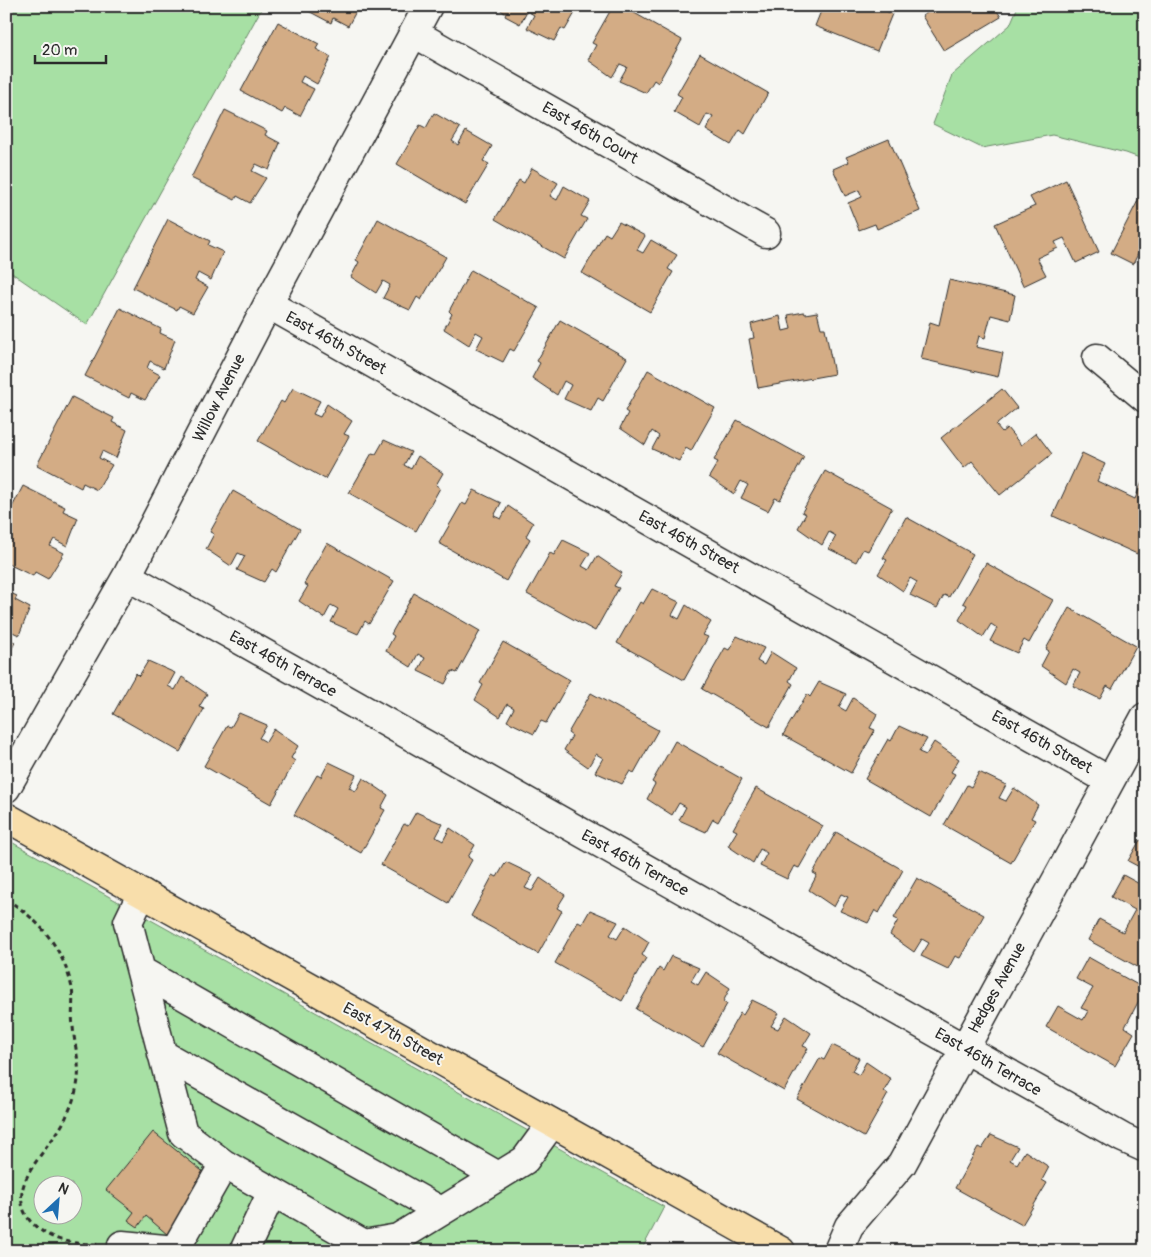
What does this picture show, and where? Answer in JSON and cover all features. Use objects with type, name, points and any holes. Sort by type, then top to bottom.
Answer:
[{"type":"main road","name":"East 47th Street","points":[[6,817],[780,1251]]},
{"type":"street","name":"Willow Avenue","points":[[6,788],[127,576],[268,304],[428,6]]},
{"type":"street","name":"East 46th Court","points":[[414,33],[766,233]]},
{"type":"street","name":"East 46th Street","points":[[268,304],[1110,781]]},
{"type":"street","points":[[1097,358],[1145,398]]},
{"type":"street","name":"East 46th Terrace","points":[[127,576],[1123,1138],[1145,1148]]},
{"type":"street","name":"Hedges Avenue","points":[[838,1251],[850,1226],[902,1164],[1145,717]]},
{"type":"street","points":[[142,893],[128,922],[182,1133],[224,1164],[364,1244],[398,1238],[525,1160],[552,1123]]},
{"type":"street","points":[[141,971],[498,1176]]},
{"type":"street","points":[[162,1054],[441,1211]]},
{"type":"street","points":[[122,1245],[176,1250],[224,1164]]},
{"type":"street","points":[[244,1251],[272,1192]]},
{"type":"path","points":[[6,900],[25,911],[46,930],[59,950],[72,989],[72,1026],[78,1079],[67,1117],[24,1176],[18,1198],[24,1215],[41,1233],[69,1244],[122,1245]]},
{"type":"green space","points":[[6,6],[263,6],[87,325],[6,269]]},
{"type":"green space","points":[[1018,6],[1145,6],[1145,160],[1126,153],[1052,135],[982,148],[933,124],[952,75],[1010,25]]},
{"type":"green space","points":[[6,839],[664,1207],[641,1251],[6,1251]]},
{"type":"building","points":[[299,6],[359,6],[348,26],[333,18],[331,23]]},
{"type":"building","points":[[496,6],[579,6],[565,30],[561,28],[554,41],[527,28],[534,15],[527,11],[520,24],[505,16],[506,14]]},
{"type":"building","points":[[613,6],[622,6],[682,40],[658,83],[654,80],[646,93],[619,81],[627,67],[620,64],[612,77],[588,60],[596,45],[592,43]]},
{"type":"building","points":[[823,6],[875,6],[892,14],[877,51],[815,26]]},
{"type":"building","points":[[938,6],[994,6],[1001,17],[944,51],[922,16]]},
{"type":"building","points":[[278,22],[319,44],[316,49],[331,57],[317,84],[303,76],[300,82],[314,89],[300,116],[285,108],[282,113],[241,91]]},
{"type":"building","points":[[700,54],[768,93],[745,134],[740,130],[731,145],[706,130],[713,117],[707,114],[700,127],[674,112],[682,97],[677,94]]},
{"type":"building","points":[[225,110],[267,131],[265,135],[280,143],[269,170],[256,164],[252,171],[266,178],[250,203],[237,196],[235,200],[191,178]]},
{"type":"building","points":[[434,113],[460,128],[452,141],[458,145],[466,131],[492,146],[483,161],[489,164],[465,204],[397,164],[420,125],[426,128]]},
{"type":"building","points":[[889,139],[920,211],[877,229],[875,224],[859,230],[848,203],[862,197],[859,190],[845,196],[833,169],[849,162],[846,157]]},
{"type":"building","points":[[532,168],[558,183],[550,196],[557,200],[564,186],[590,201],[581,216],[587,219],[564,259],[495,219],[519,180],[524,183]]},
{"type":"building","points":[[1066,180],[1099,252],[1076,263],[1064,238],[1055,242],[1058,248],[1037,258],[1046,275],[1023,286],[995,224],[1035,206],[1030,197]]},
{"type":"building","points":[[1145,187],[1145,240],[1133,264],[1111,253]]},
{"type":"building","points":[[168,219],[210,241],[208,245],[223,252],[211,280],[198,273],[195,280],[208,287],[193,313],[179,306],[177,310],[133,288]]},
{"type":"building","points":[[378,219],[446,257],[421,300],[417,297],[410,310],[383,298],[390,285],[383,281],[376,293],[351,277],[359,262],[356,260]]},
{"type":"building","points":[[619,222],[645,236],[637,250],[643,253],[651,240],[677,255],[668,269],[673,272],[650,312],[582,273],[605,233],[610,236]]},
{"type":"building","points":[[471,270],[539,308],[514,351],[510,349],[503,362],[476,349],[483,336],[476,332],[469,345],[444,329],[452,314],[449,311]]},
{"type":"building","points":[[949,280],[1015,295],[1010,320],[991,315],[985,338],[979,336],[976,347],[1003,353],[998,377],[921,359],[930,322],[939,325]]},
{"type":"building","points":[[120,308],[161,329],[160,333],[175,340],[164,368],[150,361],[147,368],[160,375],[145,400],[131,393],[129,398],[85,376]]},
{"type":"building","points":[[804,312],[805,314],[817,312],[821,328],[825,328],[834,374],[758,388],[749,339],[754,338],[751,324],[780,316],[783,331],[791,329],[788,315]]},
{"type":"building","points":[[560,320],[627,358],[603,401],[598,398],[591,411],[564,399],[571,385],[564,381],[557,395],[532,378],[540,363],[537,361]]},
{"type":"building","points":[[648,370],[715,408],[691,451],[686,448],[679,461],[652,449],[659,436],[652,431],[645,445],[620,428],[628,413],[625,411]]},
{"type":"building","points":[[293,388],[320,401],[313,414],[320,417],[327,404],[352,421],[344,434],[349,436],[325,479],[258,441],[281,401],[284,403]]},
{"type":"building","points":[[1002,389],[1017,408],[996,425],[1002,432],[1007,428],[1021,445],[1036,433],[1052,454],[1000,495],[972,461],[964,468],[941,438]]},
{"type":"building","points":[[72,397],[114,418],[112,422],[127,430],[116,458],[102,451],[99,458],[112,465],[97,490],[83,483],[81,488],[37,465]]},
{"type":"building","points":[[737,420],[804,457],[780,500],[775,498],[768,511],[741,498],[748,485],[741,481],[734,494],[709,477],[718,462],[714,460]]},
{"type":"building","points":[[384,440],[411,452],[404,465],[411,469],[418,456],[443,473],[436,485],[440,488],[416,531],[349,493],[372,453],[376,454]]},
{"type":"building","points":[[1082,453],[1105,464],[1097,481],[1135,499],[1142,482],[1145,483],[1145,536],[1137,554],[1053,516]]},
{"type":"building","points":[[825,471],[892,508],[868,551],[863,549],[856,562],[829,549],[836,536],[829,532],[822,545],[798,528],[806,514],[802,512]]},
{"type":"building","points":[[23,486],[65,507],[63,511],[78,518],[67,546],[54,539],[50,546],[64,553],[48,579],[35,572],[33,576],[6,563],[6,519]]},
{"type":"building","points":[[474,490],[501,503],[494,516],[501,519],[508,506],[533,523],[526,536],[530,539],[506,581],[439,543],[462,503],[466,505]]},
{"type":"building","points":[[233,491],[300,529],[276,572],[272,569],[264,582],[237,570],[245,556],[238,553],[231,566],[206,549],[214,534],[210,532]]},
{"type":"building","points":[[906,517],[973,554],[949,597],[944,595],[937,608],[910,595],[917,582],[910,578],[903,591],[878,574],[887,560],[883,558]]},
{"type":"building","points":[[563,540],[590,553],[582,566],[589,570],[597,556],[622,573],[614,586],[619,588],[595,631],[527,594],[550,553],[554,555]]},
{"type":"building","points":[[327,543],[394,581],[369,624],[365,621],[358,634],[331,622],[338,609],[331,605],[324,618],[299,601],[308,586],[304,584]]},
{"type":"building","points":[[986,563],[1053,600],[1029,643],[1024,640],[1017,653],[990,641],[997,628],[991,624],[983,637],[959,620],[967,605],[963,603]]},
{"type":"building","points":[[652,589],[679,602],[672,615],[679,619],[686,605],[711,622],[703,635],[708,637],[684,680],[617,643],[640,602],[643,604]]},
{"type":"building","points":[[6,591],[17,596],[15,600],[30,608],[19,635],[6,629]]},
{"type":"building","points":[[414,593],[480,631],[457,673],[452,671],[445,684],[418,671],[425,658],[418,654],[411,667],[386,651],[394,636],[391,634]]},
{"type":"building","points":[[1069,608],[1136,646],[1112,689],[1107,686],[1100,699],[1073,686],[1080,673],[1073,669],[1066,683],[1041,666],[1049,651],[1046,649]]},
{"type":"building","points":[[737,636],[764,648],[757,661],[764,665],[771,652],[796,668],[789,681],[793,684],[769,727],[702,689],[725,648],[729,650]]},
{"type":"building","points":[[6,638],[15,642],[9,655],[6,655]]},
{"type":"building","points":[[503,642],[570,680],[546,723],[541,721],[534,734],[507,721],[514,708],[507,704],[500,717],[475,700],[483,685],[480,683]]},
{"type":"building","points":[[148,661],[175,673],[168,686],[175,690],[182,677],[207,694],[199,707],[204,709],[180,752],[113,714],[136,673],[139,676]]},
{"type":"building","points":[[819,682],[846,694],[839,707],[846,711],[853,698],[877,714],[870,728],[875,730],[851,773],[783,735],[807,694],[810,697]]},
{"type":"building","points":[[591,693],[658,730],[634,773],[630,771],[622,784],[595,772],[603,758],[596,754],[588,767],[564,750],[572,736],[568,733]]},
{"type":"building","points":[[239,713],[267,725],[259,738],[266,742],[274,729],[298,746],[291,758],[295,761],[271,804],[204,766],[227,726],[231,727]]},
{"type":"building","points":[[899,726],[927,739],[919,752],[926,755],[934,742],[959,759],[951,772],[955,774],[931,817],[865,779],[888,739],[891,741]]},
{"type":"building","points":[[675,741],[742,779],[718,822],[713,819],[706,832],[679,820],[686,807],[679,803],[672,815],[647,799],[655,784],[652,782]]},
{"type":"building","points":[[329,762],[356,775],[349,788],[356,791],[363,778],[388,795],[381,808],[385,810],[361,853],[294,815],[317,775],[321,777]]},
{"type":"building","points":[[979,772],[1006,785],[999,798],[1006,801],[1014,788],[1038,805],[1031,818],[1035,820],[1011,863],[944,825],[967,785],[971,787]]},
{"type":"building","points":[[756,788],[823,826],[799,868],[794,866],[787,879],[760,866],[767,853],[760,849],[753,863],[728,846],[737,831],[733,829]]},
{"type":"building","points":[[416,812],[443,824],[436,837],[443,841],[450,828],[475,845],[468,857],[472,860],[448,903],[381,865],[404,824],[408,826]]},
{"type":"building","points":[[836,832],[903,870],[879,913],[875,910],[868,923],[840,911],[848,897],[841,894],[834,907],[809,890],[817,875],[813,873]]},
{"type":"building","points":[[1140,840],[1145,843],[1145,870],[1128,861]]},
{"type":"building","points":[[506,862],[533,875],[525,888],[532,891],[540,878],[565,895],[557,908],[562,911],[538,954],[471,916],[493,875],[497,877]]},
{"type":"building","points":[[1123,875],[1145,887],[1145,971],[1088,940],[1099,919],[1123,932],[1135,910],[1111,897]]},
{"type":"building","points":[[917,878],[984,915],[960,958],[955,956],[948,969],[921,956],[929,943],[922,939],[914,952],[890,935],[898,920],[894,918]]},
{"type":"building","points":[[590,910],[618,922],[610,935],[617,939],[625,926],[649,942],[642,955],[646,958],[622,1001],[555,963],[578,922],[582,924]]},
{"type":"building","points":[[671,956],[699,968],[691,981],[698,985],[706,972],[730,988],[723,1002],[727,1004],[703,1047],[636,1009],[659,968],[663,971]]},
{"type":"building","points":[[1088,957],[1145,989],[1125,1027],[1134,1033],[1115,1066],[1046,1027],[1058,1006],[1083,1020],[1088,1011],[1081,1008],[1093,988],[1076,979]]},
{"type":"building","points":[[752,1000],[779,1013],[771,1026],[778,1029],[786,1016],[811,1033],[803,1046],[808,1048],[784,1091],[717,1053],[740,1013],[743,1015]]},
{"type":"building","points":[[832,1045],[859,1058],[852,1071],[859,1075],[866,1062],[891,1079],[884,1091],[888,1094],[864,1137],[797,1099],[820,1058],[824,1060]]},
{"type":"building","points":[[153,1132],[206,1174],[190,1194],[196,1200],[168,1235],[146,1216],[138,1227],[128,1220],[134,1212],[106,1190]]},
{"type":"building","points":[[991,1135],[1018,1147],[1010,1160],[1017,1164],[1025,1151],[1049,1167],[1042,1180],[1047,1183],[1022,1225],[955,1188],[978,1147],[982,1149]]}]
